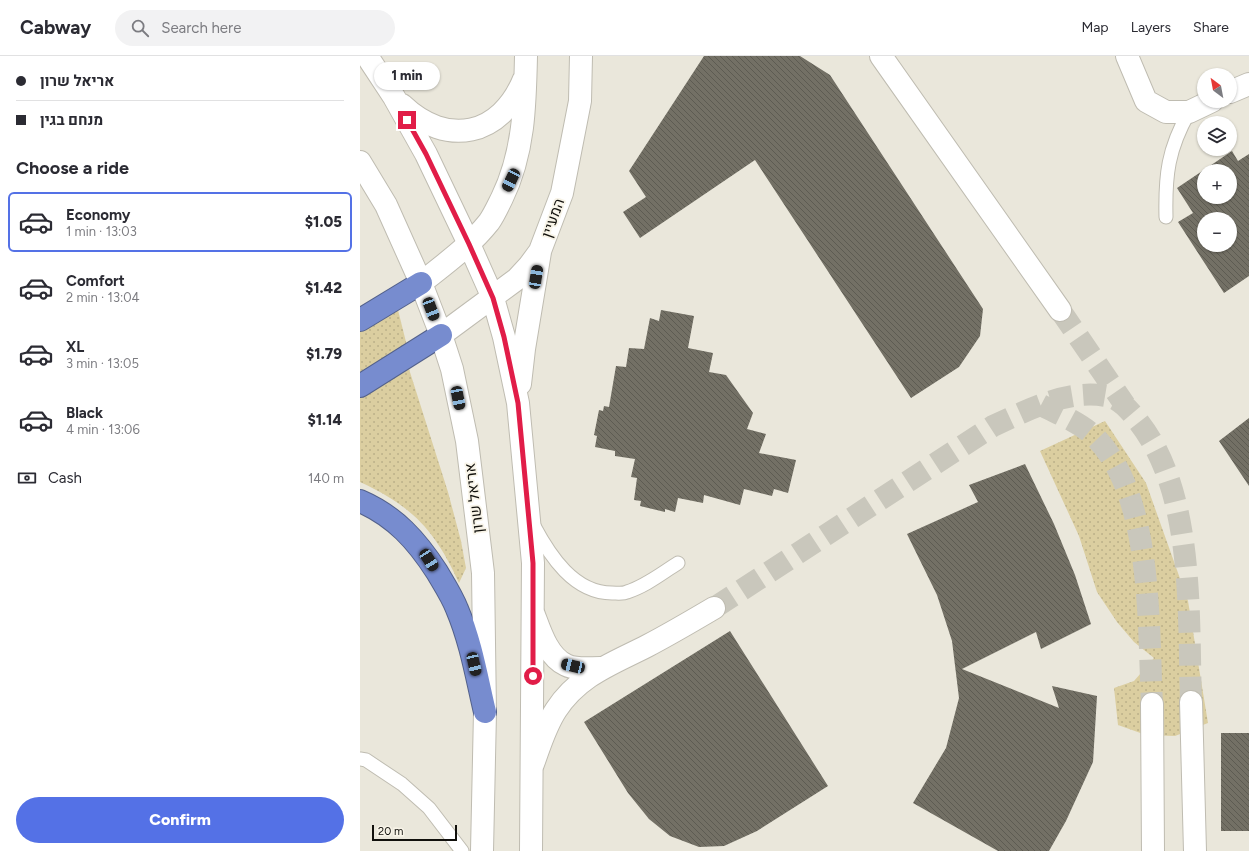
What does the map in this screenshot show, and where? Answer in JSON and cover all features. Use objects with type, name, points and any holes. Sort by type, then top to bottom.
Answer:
[{"type":"highway","points":[[360,320],[421,283]]},
{"type":"highway","points":[[360,386],[441,335]]},
{"type":"highway","points":[[360,501],[396,522],[409,534],[422,549],[442,581],[457,608],[468,640],[485,712]]},
{"type":"street","points":[[367,56],[394,97],[426,154],[493,298],[504,337],[518,403],[533,563],[534,615],[531,851]]},
{"type":"street","name":"המעיין","points":[[441,335],[493,298],[529,266],[540,251],[562,193],[580,101],[581,56]]},
{"type":"street","points":[[881,56],[1060,310]]},
{"type":"street","points":[[1126,56],[1146,101],[1166,112],[1189,112],[1197,108]]},
{"type":"street","points":[[394,97],[409,111],[425,122],[443,130],[463,131],[484,126],[501,115],[520,88],[526,66]]},
{"type":"street","points":[[421,283],[469,244],[490,221],[511,180],[519,151],[525,104],[526,66]]},
{"type":"street","points":[[1237,89],[1249,84]]},
{"type":"street","name":"אריאל שרון","points":[[361,164],[386,205],[421,283],[441,335],[452,369],[467,441],[482,565],[485,712],[482,851]]},
{"type":"street","points":[[518,403],[524,349],[540,251]]},
{"type":"street","points":[[531,769],[541,739],[556,710],[579,684],[600,668],[676,631],[714,608]]},
{"type":"street","points":[[534,615],[545,642],[565,665],[581,668],[600,668]]},
{"type":"street","points":[[1191,702],[1195,851]]},
{"type":"street","points":[[1152,704],[1153,851]]},
{"type":"lane","points":[[1166,217],[1168,164],[1177,133],[1189,112]]},
{"type":"lane","points":[[529,515],[544,545],[554,559],[570,576],[585,587],[606,593],[626,593],[645,584],[678,562]]},
{"type":"lane","points":[[360,759],[366,760],[396,780],[429,808],[462,851]]},
{"type":"shaded area","points":[[398,310],[407,346],[360,375],[360,332]]},
{"type":"shaded area","points":[[409,369],[448,492],[461,541],[466,568],[459,583],[441,548],[420,522],[394,500],[360,482],[360,398]]},
{"type":"shaded area","points":[[1105,421],[1146,483],[1188,601],[1208,723],[1175,736],[1146,735],[1118,725],[1114,688],[1134,681],[1154,658],[1134,642],[1117,622],[1097,592],[1079,536],[1040,451]]},
{"type":"building","points":[[704,56],[800,56],[830,75],[983,309],[980,336],[959,367],[911,398],[755,160],[640,238],[623,212],[646,197],[629,171]]},
{"type":"building","points":[[1249,154],[1249,276],[1224,293],[1197,252],[1237,252],[1237,212],[1197,212],[1197,251],[1178,222],[1193,213],[1177,188],[1197,175],[1197,204],[1237,204],[1237,164],[1213,164],[1225,156],[1235,156],[1238,161]]},
{"type":"building","points":[[661,310],[694,316],[688,348],[713,353],[709,372],[726,375],[753,413],[747,429],[766,434],[759,453],[796,460],[788,493],[774,489],[772,496],[744,489],[740,505],[704,495],[703,503],[678,498],[675,512],[665,509],[665,512],[640,506],[641,501],[634,500],[637,478],[631,477],[635,459],[615,456],[615,451],[595,447],[597,436],[594,435],[599,410],[603,411],[604,406],[609,407],[616,366],[626,367],[629,348],[644,349],[650,318],[659,321]]},
{"type":"building","points":[[1249,418],[1249,486],[1219,441]]},
{"type":"building","points":[[1025,464],[1054,524],[1075,575],[1091,624],[1041,649],[1036,632],[962,669],[1059,708],[1052,686],[1097,696],[1093,762],[1066,821],[1049,851],[998,851],[913,803],[946,748],[959,698],[952,641],[937,595],[907,534],[978,502],[969,485]]},
{"type":"building","points":[[730,631],[828,786],[757,831],[724,846],[699,847],[670,836],[649,819],[628,793],[584,722]]},
{"type":"building","points":[[1221,733],[1249,733],[1249,831],[1221,831]]},
{"type":"tunnel","points":[[1060,310],[1125,405]]},
{"type":"tunnel","points":[[714,608],[993,426],[1048,402],[1062,398],[1077,395],[1106,396],[1120,402],[1138,421],[1157,450],[1170,483],[1179,518],[1185,556],[1188,593],[1191,702]]},
{"type":"tunnel","points":[[1041,405],[1085,428],[1097,439],[1115,464],[1129,494],[1138,528],[1144,565],[1148,602],[1152,704]]},
{"type":"route","points":[[407,120],[426,154],[469,244],[493,298],[504,337],[518,403],[533,563],[533,676]]}]
